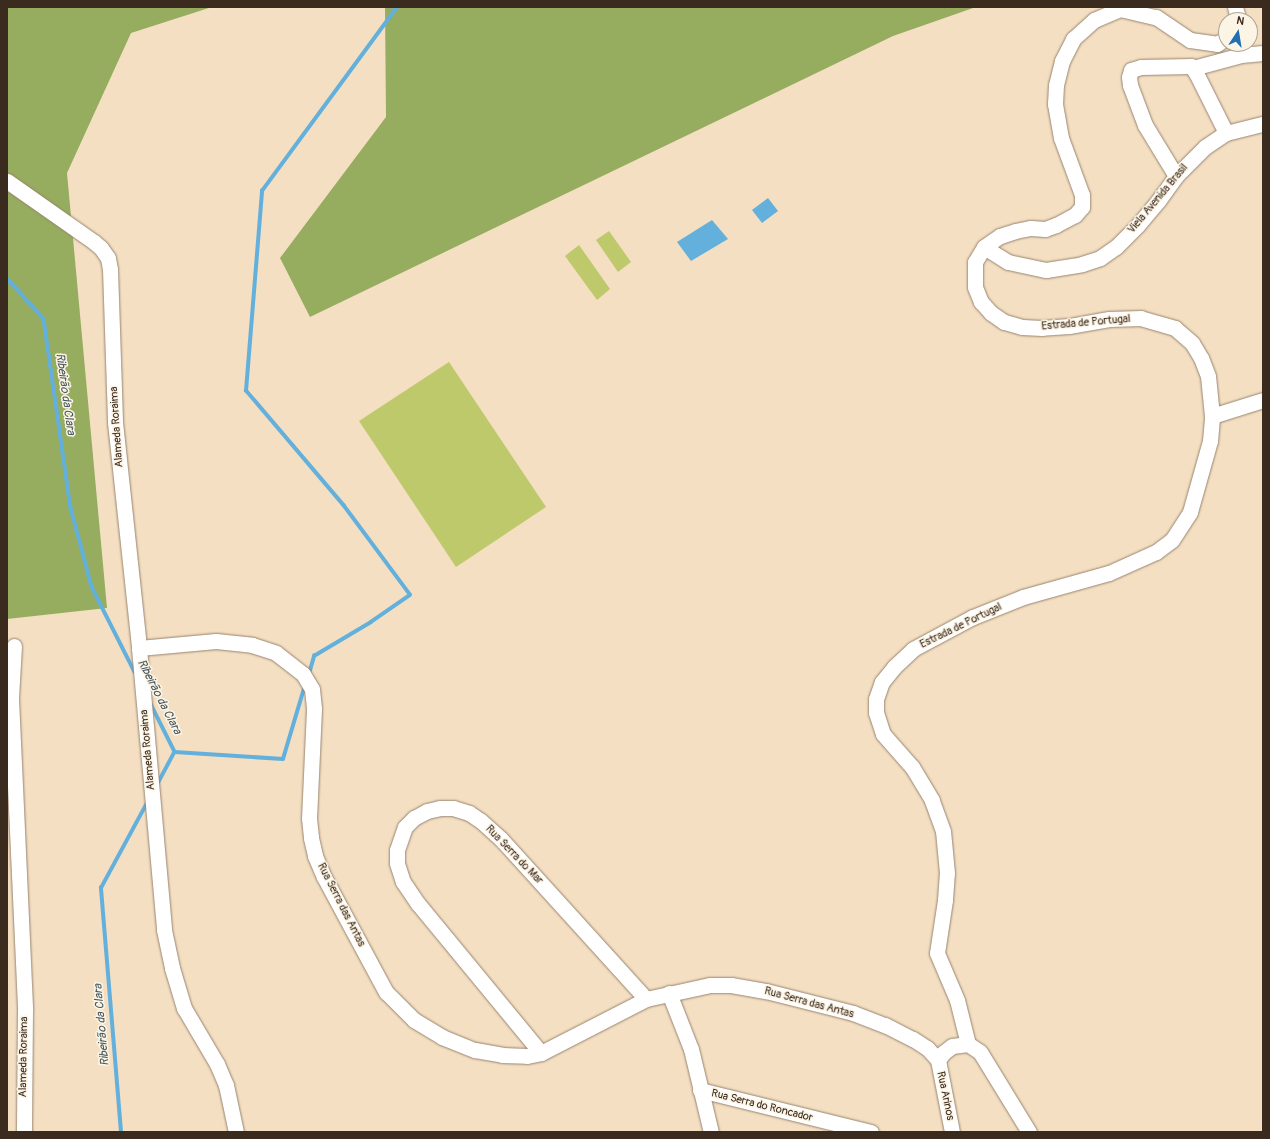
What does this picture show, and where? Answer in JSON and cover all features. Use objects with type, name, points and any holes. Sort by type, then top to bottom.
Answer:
[{"type":"street","name":"Estrada de Portugal","points":[[968,1044],[957,1000],[937,953],[946,900],[947,880],[943,831],[932,800],[912,767],[883,734],[876,713],[876,699],[882,682],[894,667],[913,649],[973,617],[1023,597],[1109,573],[1156,552],[1172,540],[1190,512],[1210,441],[1212,416],[1208,376],[1201,358],[1192,342],[1175,328],[1141,318],[1109,319],[1069,326],[1042,328],[1022,327],[1004,322],[991,313],[981,302],[975,288],[975,262],[984,247],[1000,236],[1031,228],[1045,229],[1075,215],[1082,207],[1082,195],[1061,138],[1055,104],[1055,91],[1062,61],[1073,39],[1094,20],[1120,9],[1156,17],[1190,40],[1218,43]]},
{"type":"street","points":[[1176,176],[1145,125],[1136,104],[1128,76],[1131,70],[1141,66],[1176,65],[1193,68],[1241,55],[1263,53]]},
{"type":"street","points":[[1193,68],[1226,133]]},
{"type":"street","name":"Viela Avenida Brasil","points":[[984,247],[1008,262],[1035,269],[1046,270],[1082,264],[1100,258],[1116,247],[1158,201],[1176,176],[1205,147],[1226,133],[1263,124]]},
{"type":"street","name":"Alameda Roraima","points":[[7,181],[102,248],[108,258],[110,276],[115,422],[139,648],[164,930],[172,968],[184,1008],[217,1064],[226,1085],[236,1132]]},
{"type":"street","points":[[1212,416],[1263,400]]},
{"type":"street","name":"Rua Serra das Antas","points":[[139,648],[216,641],[252,645],[276,653],[302,674],[312,689],[314,709],[309,818],[311,838],[324,877],[386,992],[414,1020],[442,1037],[475,1050],[502,1055],[527,1056],[541,1053],[646,999],[710,985],[731,985],[766,991],[853,1013],[885,1024],[927,1048],[938,1060]]},
{"type":"street","name":"Alameda Roraima","points":[[14,646],[11,698],[13,895],[25,1011],[24,1132]]},
{"type":"street","name":"Rua Serra do Mar","points":[[541,1053],[418,904],[403,882],[397,862],[397,850],[405,826],[414,818],[427,811],[440,808],[454,808],[469,813],[481,820],[501,839],[646,999]]},
{"type":"street","points":[[669,993],[691,1050],[711,1132]]},
{"type":"street","points":[[938,1060],[943,1053],[952,1046],[968,1044],[980,1052],[1029,1132]]},
{"type":"street","name":"Rua Arinos","points":[[938,1060],[952,1132]]},
{"type":"street","name":"Rua Serra do Roncador","points":[[700,1090],[871,1132]]},
{"type":"green space","points":[[7,7],[212,7],[131,33],[67,173],[107,608],[7,619]]},
{"type":"green space","points":[[385,7],[976,7],[893,36],[310,317],[280,258],[386,117]]},
{"type":"green space","points":[[609,231],[631,262],[618,272],[596,240]]},
{"type":"green space","points":[[579,245],[610,289],[597,300],[565,256]]},
{"type":"green space","points":[[449,362],[546,507],[456,567],[359,421]]},
{"type":"water","points":[[768,198],[778,211],[762,223],[752,210]]},
{"type":"water","points":[[712,220],[728,239],[691,261],[677,242]]},
{"type":"waterway","points":[[309,674],[314,656],[371,622],[410,595],[344,506],[246,391],[262,191],[397,7]]},
{"type":"waterway","name":"Ribeirão da Clara","points":[[7,278],[44,319],[71,508],[92,587],[135,672]]},
{"type":"waterway","points":[[175,752],[283,759],[305,685]]},
{"type":"waterway","name":"Ribeirão da Clara","points":[[149,700],[175,752],[156,787]]},
{"type":"waterway","name":"Ribeirão da Clara","points":[[121,1132],[101,888],[147,803]]}]
